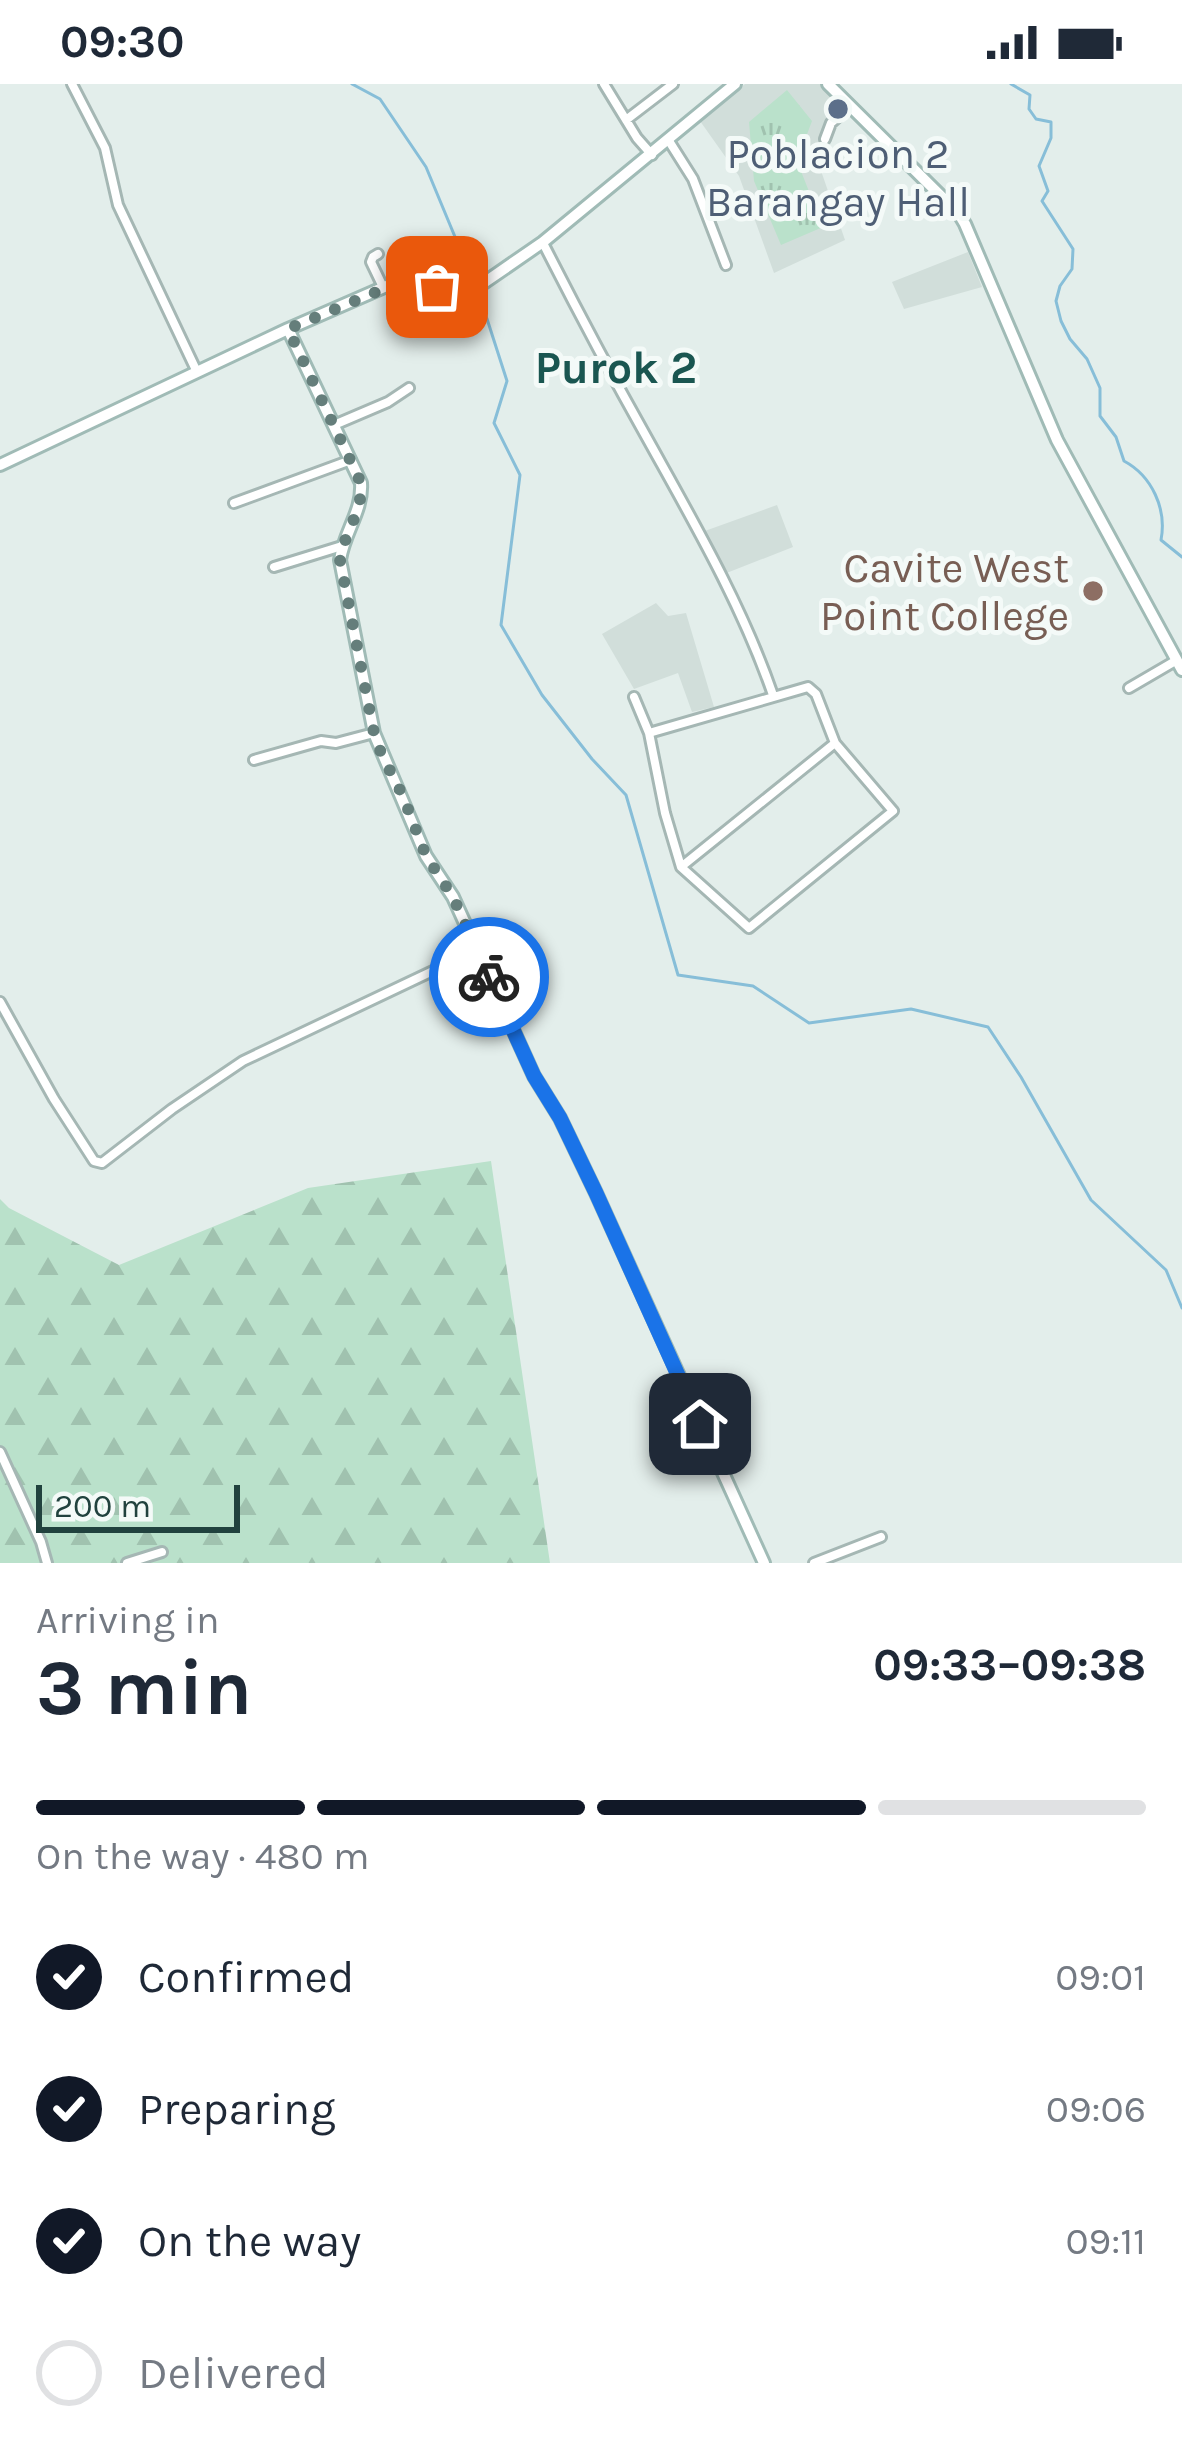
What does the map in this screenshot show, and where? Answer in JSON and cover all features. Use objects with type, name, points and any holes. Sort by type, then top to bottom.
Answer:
[{"type":"main road","points":[[0,465],[383,287],[410,281],[463,293],[475,290],[652,155],[735,84]]},
{"type":"main road","points":[[828,84],[958,214],[1052,431],[1180,665]]},
{"type":"main road","points":[[288,329],[359,476],[360,506],[342,546],[341,575],[374,733],[426,856],[453,897],[534,1076],[596,1193],[764,1563]]},
{"type":"street","points":[[72,84],[105,148],[118,205],[197,372]]},
{"type":"street","points":[[604,84],[652,155]]},
{"type":"street","points":[[626,120],[673,84]]},
{"type":"street","points":[[825,139],[831,123],[850,106]]},
{"type":"street","points":[[669,141],[693,178],[726,265]]},
{"type":"street","points":[[542,242],[715,562],[759,653],[773,695]]},
{"type":"street","points":[[378,254],[371,262],[383,287]]},
{"type":"street","points":[[334,425],[409,388]]},
{"type":"street","points":[[234,503],[351,460]]},
{"type":"street","points":[[274,567],[342,546]]},
{"type":"street","points":[[1129,688],[1180,665]]},
{"type":"street","points":[[634,697],[649,733],[681,868],[748,928],[893,811],[835,743],[812,689],[802,687],[649,733]]},
{"type":"street","points":[[254,760],[321,741],[336,743],[374,733]]},
{"type":"street","points":[[681,868],[835,743]]},
{"type":"street","points":[[0,1002],[64,1114],[94,1161],[102,1163],[243,1061],[477,950]]},
{"type":"street","points":[[0,1452],[46,1563]]},
{"type":"street","points":[[814,1563],[881,1537]]},
{"type":"street","points":[[127,1563],[162,1552]]},
{"type":"shaded area","points":[[745,84],[820,84],[834,99],[829,107],[835,116],[824,131],[819,165],[845,240],[774,273],[739,176],[700,121]]},
{"type":"shaded area","points":[[968,252],[982,287],[904,309],[892,282]]},
{"type":"shaded area","points":[[777,505],[793,547],[724,574],[702,532]]},
{"type":"shaded area","points":[[656,603],[668,616],[686,613],[714,707],[692,712],[678,673],[634,689],[602,634]]},
{"type":"green space","points":[[787,90],[812,121],[797,161],[823,227],[781,245],[754,181],[749,122]]},
{"type":"green space","points":[[491,1161],[550,1563],[0,1563],[0,1199],[119,1265],[308,1188]]},
{"type":"waterway","points":[[352,84],[380,99],[426,167],[475,285]]},
{"type":"waterway","points":[[1011,84],[1030,95],[1029,109],[1036,119],[1051,122],[1051,138],[1039,166],[1048,191],[1042,201],[1073,249],[1072,269],[1056,301],[1061,321],[1087,359],[1100,388],[1100,416],[1116,437],[1124,461],[1155,494],[1162,517],[1161,540],[1182,557]]},
{"type":"waterway","points":[[479,294],[507,381],[494,423],[520,475],[501,625],[542,695],[626,795],[678,975],[753,986],[809,1023],[911,1009],[988,1027],[1091,1200],[1166,1270],[1182,1308]]},
{"type":"way so far","points":[[437,287],[410,281],[389,285],[288,329],[361,483],[360,506],[340,560],[374,733],[426,856],[453,897],[489,977]]},
{"type":"place","name":"Poblacion 2 Barangay Hall","points":[[838,109]]},
{"type":"place","name":"Cavite West Point College","points":[[1093,591]]},
{"type":"district","name":"Purok 2","points":[[616,367]]},
{"type":"route","points":[[489,977],[534,1076],[596,1193],[700,1424]]}]
